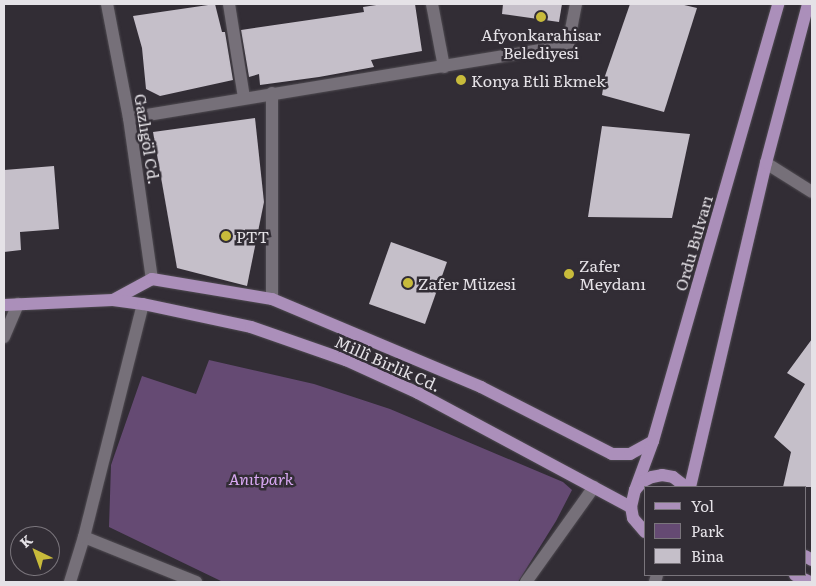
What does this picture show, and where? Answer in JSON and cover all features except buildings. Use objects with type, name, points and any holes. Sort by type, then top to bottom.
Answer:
[{"type":"main road","name":"Ordu Bulvarı","points":[[631,508],[635,490],[653,442],[778,4]]},
{"type":"main road","points":[[688,486],[766,163],[808,4]]},
{"type":"main road","name":"Millî Birlik Cd.","points":[[113,300],[152,279],[272,299],[482,387],[612,454],[630,454],[653,442]]},
{"type":"main road","points":[[143,304],[152,279]]},
{"type":"main road","name":"Millî Birlik Cd.","points":[[4,305],[113,300],[143,304],[251,327],[346,360],[418,393],[631,508]]},
{"type":"main road","points":[[635,490],[642,482],[662,475],[673,477],[686,486]]},
{"type":"main road","points":[[631,508],[633,518],[644,531]]},
{"type":"main road","points":[[797,576],[810,582]]},
{"type":"street","name":"Gazlıgöl Cd.","points":[[107,4],[129,118],[152,279]]},
{"type":"street","points":[[228,4],[244,98]]},
{"type":"street","points":[[432,4],[444,67]]},
{"type":"street","points":[[129,118],[568,45],[576,4]]},
{"type":"street","points":[[272,93],[272,299]]},
{"type":"street","points":[[766,163],[812,192]]},
{"type":"street","points":[[4,337],[18,304]]},
{"type":"street","points":[[70,582],[84,537],[143,304]]},
{"type":"street","points":[[526,582],[594,487]]},
{"type":"street","points":[[84,537],[196,582]]},
{"type":"green space","name":"Anıtpark","points":[[209,360],[314,384],[390,409],[563,482],[572,490],[556,521],[518,582],[223,582],[109,527],[111,465],[142,376],[196,394]]},
{"type":"place","name":"Afyonkarahisar Belediyesi","points":[[541,17]]},
{"type":"place","name":"Konya Etli Ekmek","points":[[461,80]]},
{"type":"place","name":"PTT","points":[[226,236]]},
{"type":"place","name":"Zafer Meydanı","points":[[569,274]]},
{"type":"place","name":"Zafer Müzesi","points":[[408,283]]}]
